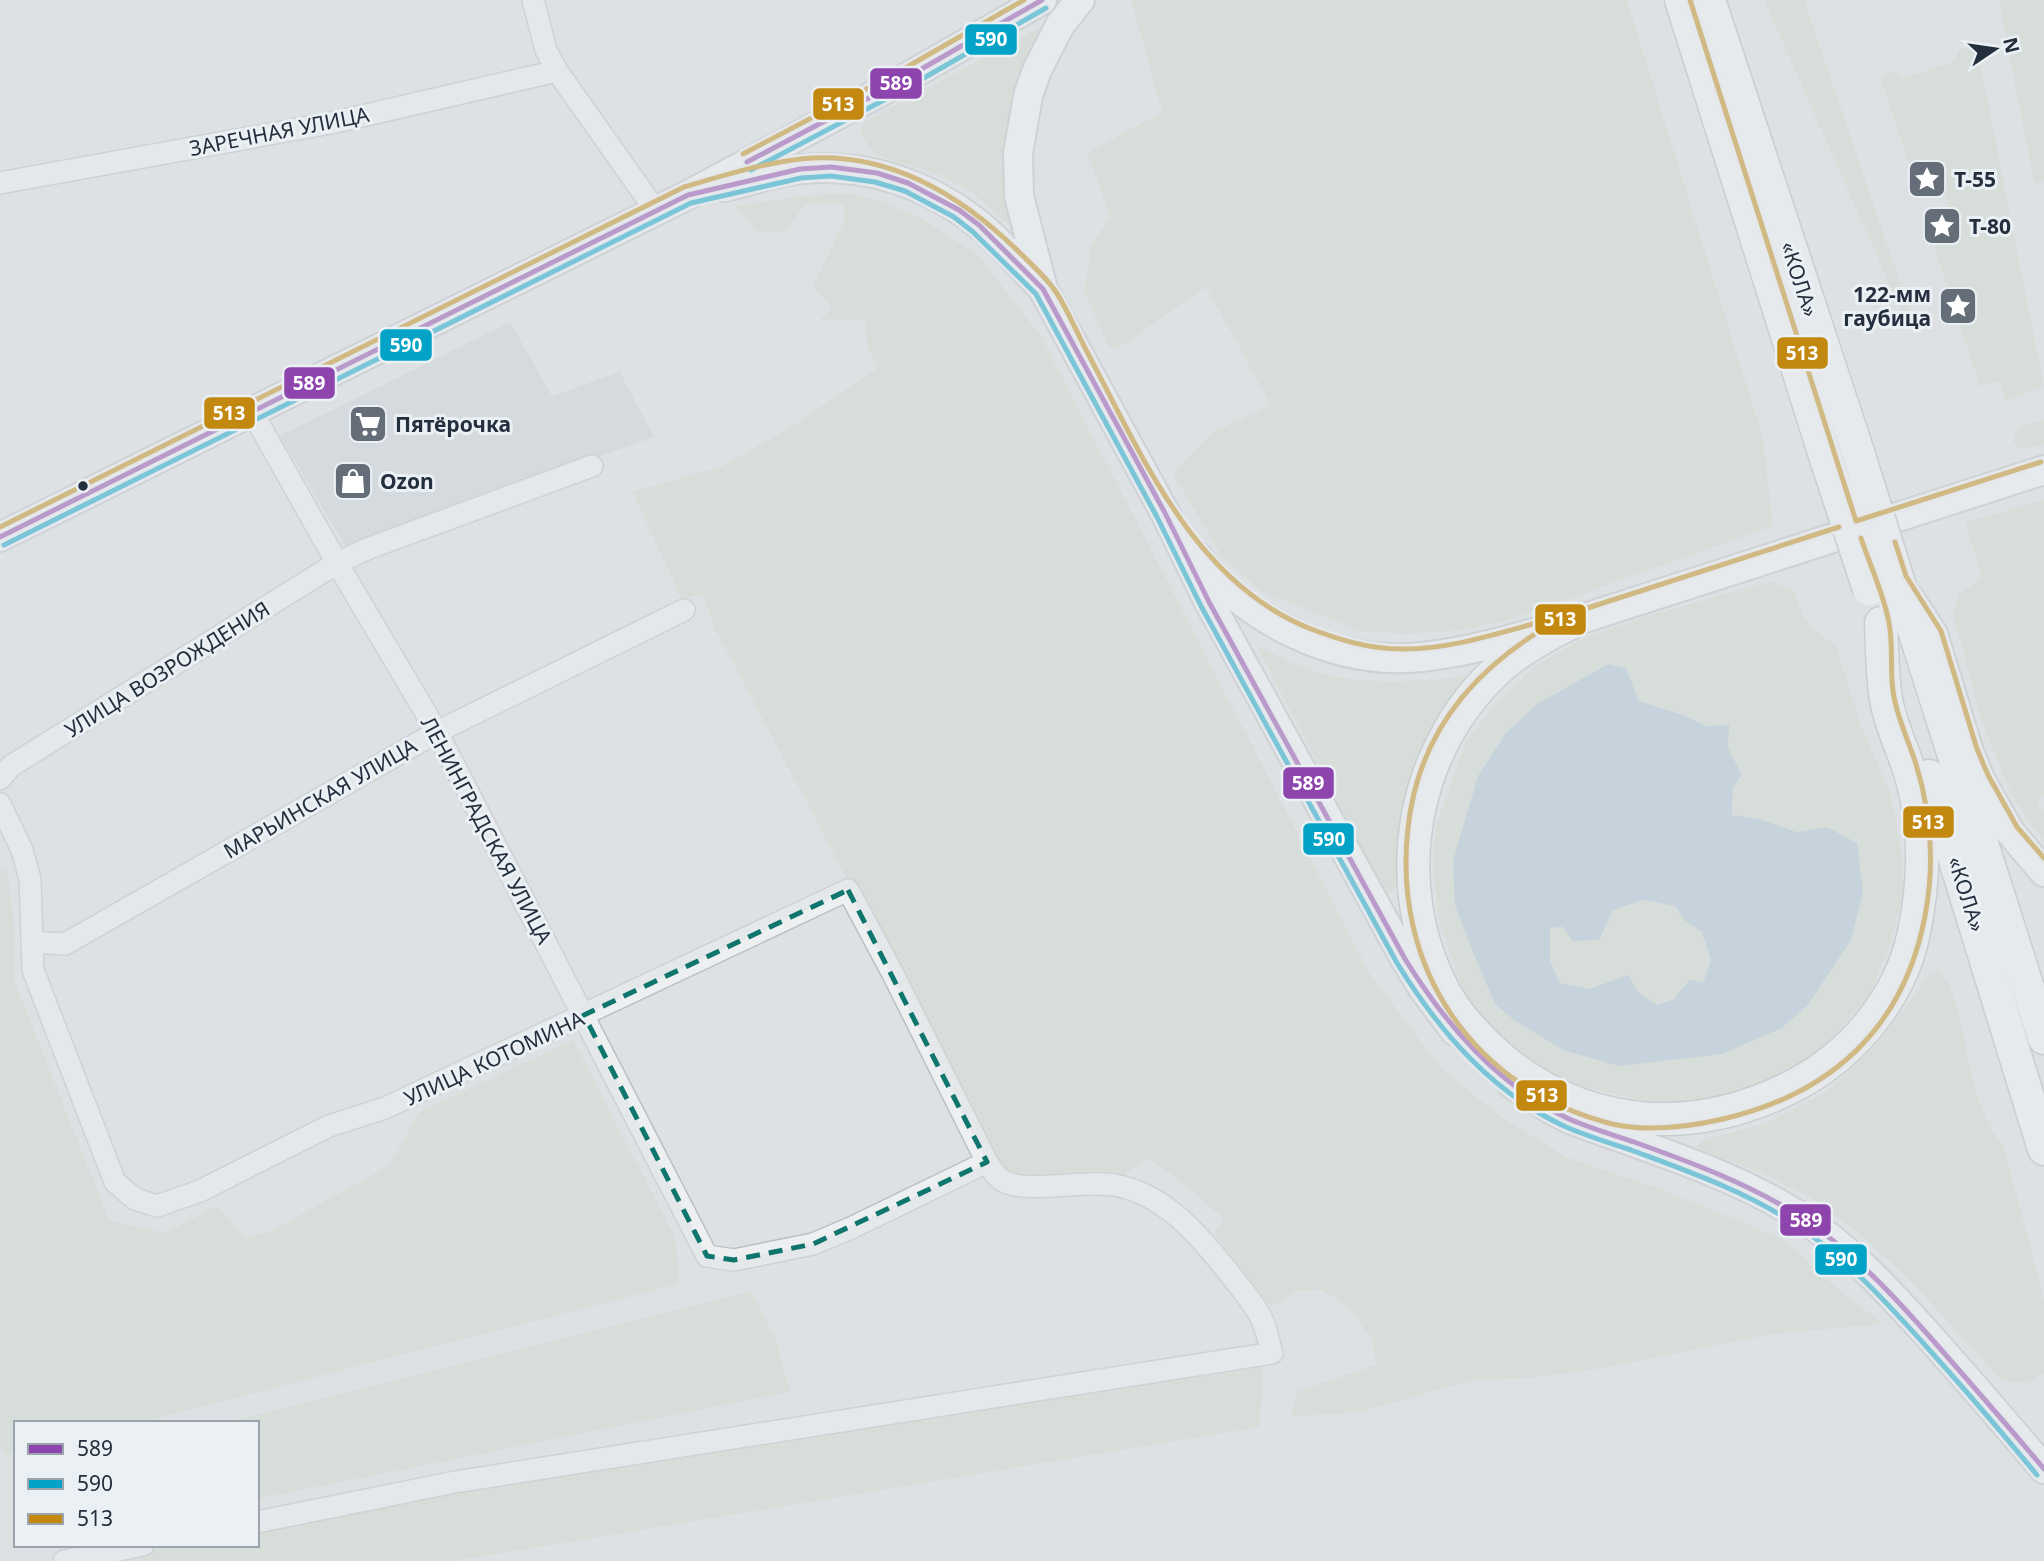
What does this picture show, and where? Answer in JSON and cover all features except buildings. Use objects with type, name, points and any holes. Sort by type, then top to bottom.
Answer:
[{"type":"highway","name":"«КОЛА»","points":[[1681,0],[1827,462],[1883,585],[2044,1038]]},
{"type":"highway","name":"«КОЛА»","points":[[1709,0],[1858,452],[1883,585],[1881,624],[1972,909],[2044,1149]]},
{"type":"highway","points":[[1575,621],[1545,635],[1504,664],[1466,704],[1451,726],[1431,766],[1418,815],[1413,869],[1417,915],[1423,940],[1446,995],[1472,1031],[1498,1056],[1524,1076],[1575,1104],[1617,1116],[1649,1119],[1733,1109],[1785,1090],[1814,1074],[1853,1042],[1873,1021],[1893,991],[1914,936],[1921,893],[1922,832],[1911,776],[1886,700],[1881,624]]},
{"type":"main road","points":[[0,537],[688,195],[1042,0]]},
{"type":"main road","points":[[1080,0],[1060,24],[1037,70],[1028,96],[1020,143],[1020,196],[1043,289],[1165,513],[1209,602],[1405,959],[1441,1015],[1488,1066],[1549,1108],[1734,1181],[1777,1203],[1827,1234],[1885,1287],[2044,1469]]},
{"type":"main road","points":[[688,195],[800,169],[831,167],[877,173],[908,183],[959,210],[979,225],[1043,289]]},
{"type":"main road","points":[[1165,513],[1200,561],[1220,584],[1245,605],[1292,633],[1345,650],[1407,658],[1509,640],[1575,621],[2044,470]]},
{"type":"main road","points":[[1883,585],[1933,634],[1969,752],[1994,808],[2024,851],[2044,872]]},
{"type":"street","points":[[533,0],[546,50],[556,71],[656,211]]},
{"type":"street","name":"ЗАРЕЧНАЯ УЛИЦА","points":[[0,183],[336,122],[556,71]]},
{"type":"street","name":"ЛЕНИНГРАДСКАЯ УЛИЦА","points":[[252,412],[337,564],[437,732],[707,1256],[734,1260],[813,1244],[986,1162]]},
{"type":"street","name":"УЛИЦА ВОЗРОЖДЕНИЯ","points":[[0,779],[11,766],[337,564],[367,549],[592,466]]},
{"type":"street","name":"МАРЬИНСКАЯ УЛИЦА","points":[[32,942],[65,944],[437,732],[684,610]]},
{"type":"street","points":[[0,804],[22,850],[30,879],[32,942]]},
{"type":"street","name":"УЛИЦА КОТОМИНА","points":[[32,942],[33,970],[115,1182],[135,1199],[157,1206],[200,1191],[329,1126],[385,1108],[848,890],[893,974],[986,1162]]},
{"type":"street","points":[[259,1522],[455,1482],[1272,1353],[1263,1321],[1244,1292],[1189,1225],[1167,1208],[1121,1186],[1097,1182],[1019,1187],[999,1179],[986,1162]]},
{"type":"street","points":[[64,1561],[133,1547]]},
{"type":"highlighted area","points":[[848,890],[987,1162],[813,1244],[734,1260],[707,1256],[584,1015]]},
{"type":"shaded area","points":[[1131,0],[1627,0],[1763,438],[1773,526],[1506,621],[1456,631],[1403,634],[1360,631],[1262,592],[1223,558],[1173,474],[1211,433],[1271,405],[1206,287],[1116,350],[1109,347],[1084,291],[1091,246],[1110,216],[1087,153],[1162,112]]},
{"type":"shaded area","points":[[1764,0],[1804,0],[1914,322],[1907,324]]},
{"type":"shaded area","points":[[1999,0],[2044,0],[2044,181],[2034,183]]},
{"type":"shaded area","points":[[1040,27],[1017,83],[1010,118],[1009,225],[972,193],[940,175],[875,155],[860,133],[863,123]]},
{"type":"shaded area","points":[[1970,46],[1978,52],[2044,386],[2005,401],[1999,381],[1980,387],[1960,325],[1972,322],[1964,297],[1951,300],[1933,242],[1957,233],[1936,166],[1912,173],[1881,79],[1890,71],[1895,72],[1901,79],[1955,61],[1958,51]]},
{"type":"shaded area","points":[[849,193],[886,203],[921,218],[977,254],[1041,336],[1370,974],[1439,1066],[1500,1116],[1566,1157],[1661,1189],[1783,1239],[1849,1299],[1885,1324],[1772,1334],[1604,1368],[1530,1378],[1473,1380],[1360,1412],[1291,1417],[1297,1391],[1376,1365],[1372,1340],[1348,1306],[1321,1290],[1296,1291],[1271,1307],[1214,1233],[1224,1219],[1183,1183],[1147,1158],[1125,1174],[1023,1175],[999,1167],[714,627],[703,594],[682,599],[632,492],[720,467],[793,426],[877,368],[867,347],[866,321],[820,320],[832,308],[813,286],[843,223],[845,204],[807,203],[784,232],[759,233],[735,206],[801,196]]},
{"type":"shaded area","points":[[510,322],[552,396],[620,372],[654,437],[345,546],[280,436]]},
{"type":"shaded area","points":[[2044,420],[2044,445],[2023,448],[2013,443],[2019,429]]},
{"type":"shaded area","points":[[2044,500],[2044,795],[2036,804],[2044,811],[2044,839],[2029,823],[2009,789],[1982,722],[1953,614],[1958,594],[1982,578],[1965,522]]},
{"type":"shaded area","points":[[1770,581],[1794,591],[1808,623],[1835,644],[1862,728],[1890,793],[1900,837],[1904,890],[1891,941],[1870,995],[1826,1045],[1801,1064],[1775,1078],[1729,1096],[1692,1102],[1645,1101],[1569,1084],[1508,1049],[1464,994],[1438,917],[1433,861],[1436,825],[1466,741],[1493,707],[1538,664],[1582,639],[1641,618]],"holes":[[[1608,664],[1626,668],[1639,701],[1701,724],[1722,743],[1742,775],[1733,788],[1732,815],[1759,819],[1797,832],[1827,827],[1851,940],[1808,1005],[1782,1028],[1495,1005],[1537,704]]]},
{"type":"shaded area","points":[[1257,646],[1301,667],[1344,678],[1411,681],[1477,675],[1436,726],[1418,761],[1406,812],[1400,883],[1386,896]]},
{"type":"shaded area","points":[[7,868],[13,916],[15,982],[109,1220],[165,1233],[217,1206],[245,1237],[273,1230],[390,1165],[419,1112],[573,1040],[676,1239],[679,1284],[145,1421],[14,1421],[14,1454],[5,1456],[0,1444],[0,871]]},
{"type":"shaded area","points":[[1643,900],[1675,906],[1685,921],[1702,932],[1711,960],[1703,983],[1657,1005],[1639,993],[1628,975],[1589,989],[1560,983],[1550,961],[1550,928],[1563,927]]},
{"type":"shaded area","points":[[1939,971],[1947,981],[1955,1000],[1980,1103],[1994,1134],[2004,1146],[2044,1300],[2044,1373],[2027,1383],[2002,1381],[1909,1279],[1857,1232],[1809,1197],[1761,1173],[1704,1151],[1697,1145],[1704,1140],[1766,1123],[1824,1093],[1873,1049],[1927,976]]},
{"type":"shaded area","points":[[751,1291],[776,1338],[790,1392],[259,1499],[259,1421],[232,1421]]},
{"type":"shaded area","points":[[1263,1367],[1260,1427],[455,1561],[95,1561],[163,1547],[259,1547],[259,1528],[455,1488]]},
{"type":"water","points":[[1608,664],[1626,668],[1639,701],[1683,715],[1706,726],[1729,725],[1728,748],[1742,775],[1733,788],[1732,815],[1759,819],[1797,832],[1827,827],[1857,843],[1863,892],[1851,940],[1808,1005],[1782,1028],[1722,1054],[1619,1066],[1563,1050],[1514,1020],[1495,1004],[1455,905],[1453,861],[1478,776],[1506,733],[1537,704]],"holes":[[[1643,900],[1675,906],[1685,921],[1702,932],[1711,960],[1703,983],[1690,979],[1674,999],[1657,1005],[1639,993],[1628,975],[1589,989],[1560,983],[1550,961],[1550,928],[1563,927],[1573,941],[1599,940],[1613,910]]]},
{"type":"transit line","name":"513","points":[[743,154],[893,75],[1024,0]]},
{"type":"transit line","name":"589","points":[[747,162],[897,83],[1042,0]]},
{"type":"transit line","name":"513","points":[[1690,0],[1856,521],[2041,462]]},
{"type":"transit line","name":"590","points":[[751,170],[901,91],[1046,8]]},
{"type":"transit line","name":"513","points":[[0,527],[684,187],[780,162],[812,158],[842,159],[899,171],[951,197],[997,232],[1043,276],[1064,305],[1126,428],[1174,509],[1202,546],[1233,580],[1269,608],[1333,637],[1389,649],[1418,649],[1453,644],[1540,622]]},
{"type":"transit line","name":"589","points":[[0,537],[688,195],[800,169],[831,167],[877,173],[908,183],[959,210],[979,225],[1043,289],[1165,513],[1209,602],[1405,959],[1456,1030],[1496,1071],[1543,1105],[1569,1119],[1676,1157],[1738,1183],[1779,1203],[1837,1243],[1905,1309],[2044,1469]]},
{"type":"transit line","name":"590","points":[[4,545],[691,203],[801,178],[831,176],[875,182],[905,191],[954,217],[1036,294],[1157,517],[1201,606],[1397,963],[1449,1036],[1491,1078],[1539,1113],[1566,1127],[1715,1182],[1776,1212],[1833,1252],[1901,1319],[2037,1475]]},
{"type":"transit line","name":"513","points":[[1839,527],[1572,613],[1510,651],[1484,674],[1461,699],[1441,727],[1426,757],[1415,791],[1408,828],[1406,879],[1414,928],[1429,974],[1452,1015],[1482,1052],[1519,1083],[1563,1107],[1612,1124],[1653,1128],[1710,1122],[1762,1108],[1829,1073],[1857,1050],[1880,1023],[1900,991],[1915,956],[1925,916],[1930,877],[1930,838],[1925,799],[1894,697],[1887,612],[1861,538]]},
{"type":"transit line","name":"513","points":[[1895,542],[1906,576],[1941,631],[1977,749],[1988,775],[2017,827],[2044,858]]},
{"type":"place","name":"Т-55","points":[[1927,179]]},
{"type":"place","name":"Т-80","points":[[1942,226]]},
{"type":"place","name":"122-мм гаубица","points":[[1958,306]]},
{"type":"place","name":"Пятёрочка","points":[[368,424]]},
{"type":"place","name":"Ozon","points":[[353,481]]}]
